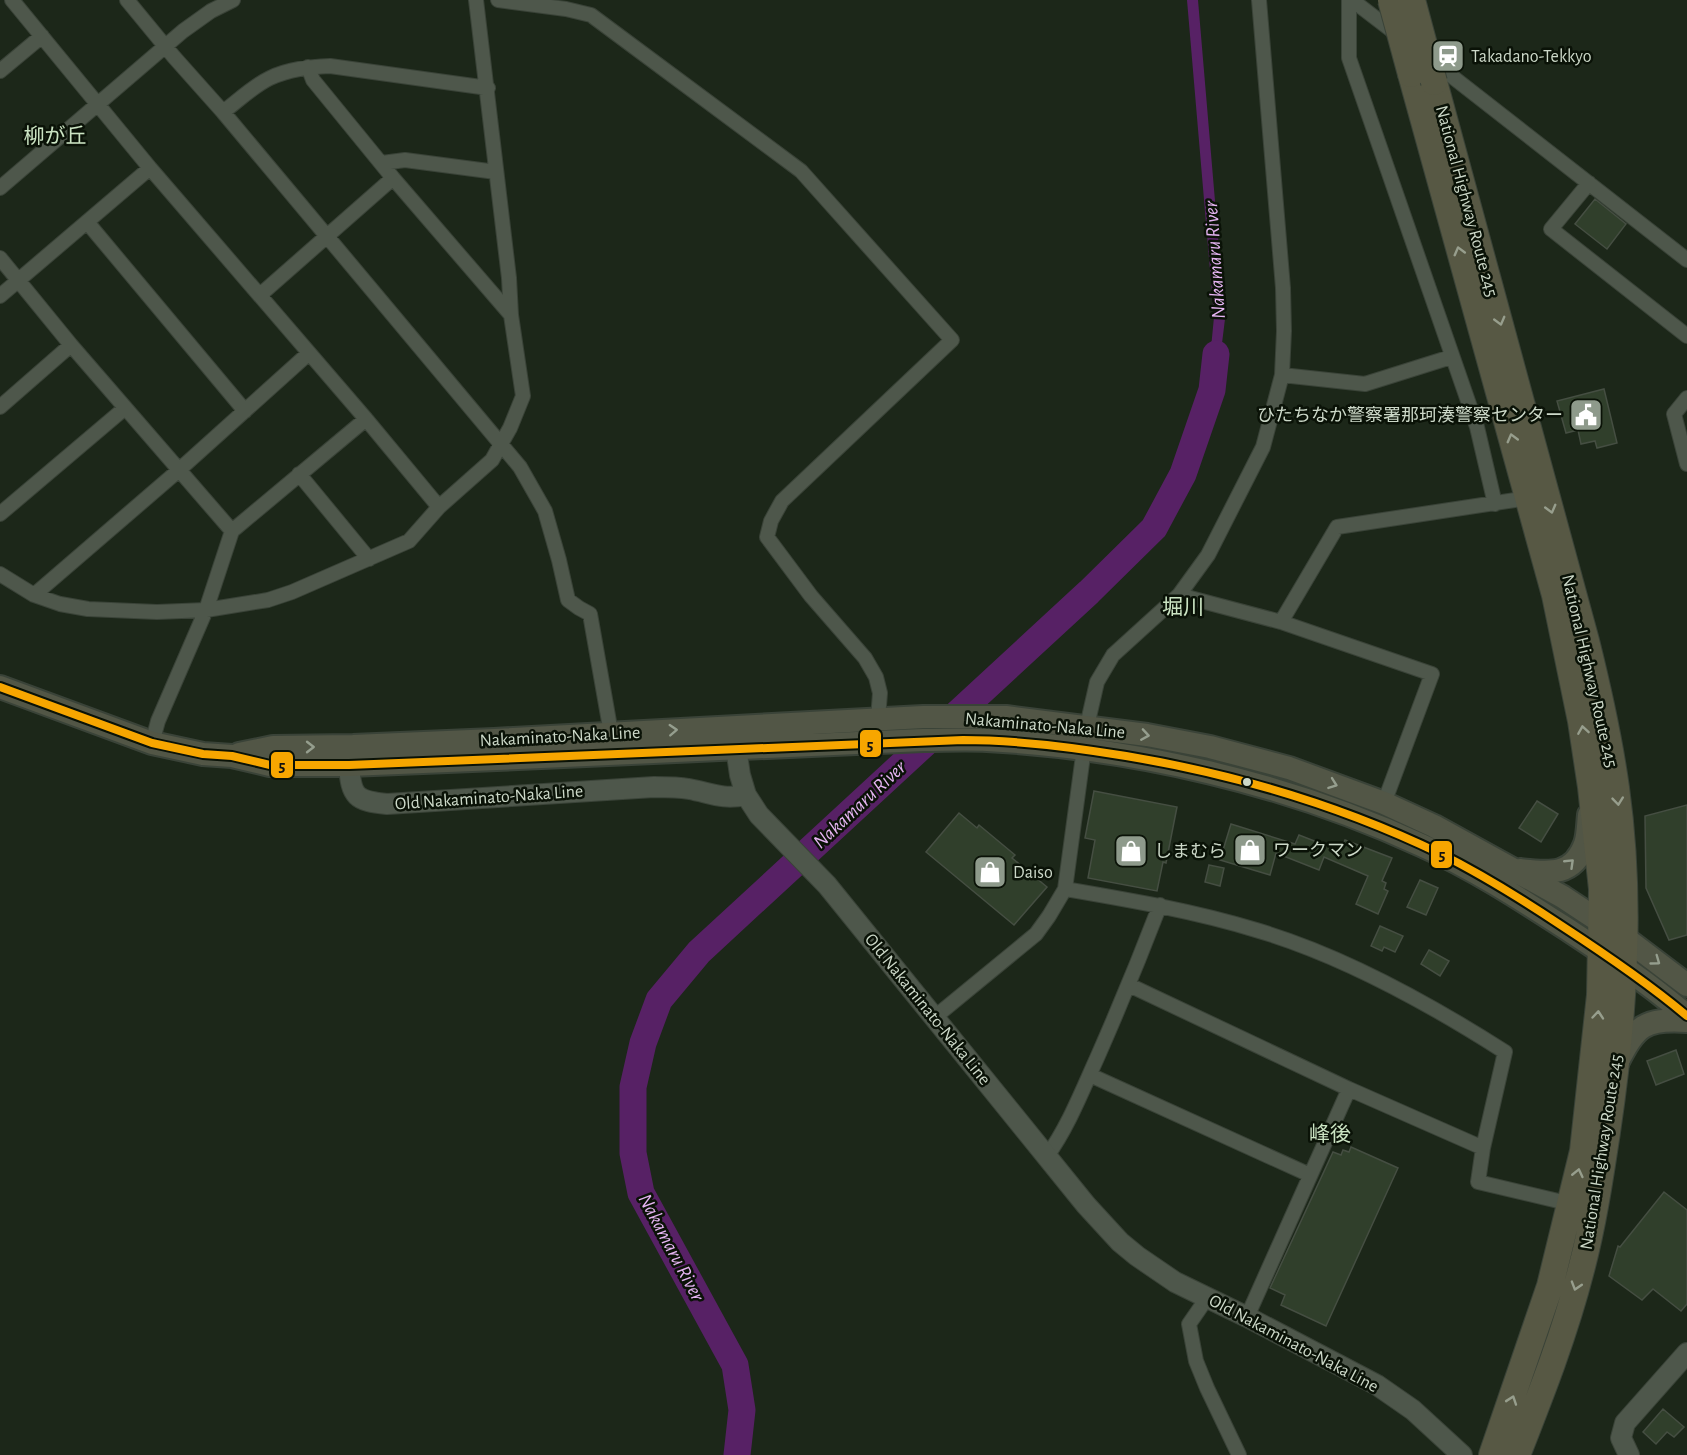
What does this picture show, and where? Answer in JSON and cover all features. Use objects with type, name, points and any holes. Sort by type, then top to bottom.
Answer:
[{"type":"highway","name":"National Highway Route 245","points":[[1391,0],[1423,78],[1583,629],[1603,709],[1621,831],[1624,875],[1624,966],[1617,1063],[1595,1208],[1581,1272],[1552,1365],[1517,1455]]},
{"type":"highway","name":"National Highway Route 245","points":[[1412,0],[1423,78],[1528,498],[1555,595],[1592,787],[1602,890],[1600,1001],[1583,1151],[1550,1286],[1492,1455]]},
{"type":"main road","name":"Nakaminato-Naka Line","points":[[0,687],[152,743],[203,754],[232,756],[270,765],[349,765],[862,742],[986,740],[1084,749],[1189,768],[1284,794],[1375,825],[1423,846],[1469,869],[1602,951],[1687,1016]]},
{"type":"main road","name":"Nakaminato-Naka Line","points":[[232,756],[273,747],[353,746],[886,719],[1006,717],[1087,726],[1210,747],[1289,768],[1384,803],[1434,826],[1515,870],[1625,938],[1687,985]]},
{"type":"main road","points":[[1515,870],[1557,872],[1567,869],[1586,844],[1592,787]]},
{"type":"main road","points":[[1617,1063],[1632,1036],[1645,1025],[1660,1020],[1687,1021]]},
{"type":"street","points":[[12,0],[150,168],[366,418],[439,507]]},
{"type":"street","points":[[127,0],[223,111],[520,467],[545,511],[568,600],[590,614],[611,733]]},
{"type":"street","points":[[0,188],[166,46],[211,11],[233,0]]},
{"type":"street","points":[[0,574],[34,595],[60,604],[88,609],[157,612],[206,610],[268,600],[311,584],[409,541],[439,507],[492,460],[510,428],[523,396],[511,315],[488,88],[476,0]]},
{"type":"street","points":[[498,0],[565,5],[591,15],[801,171],[952,340],[782,501],[771,521],[767,537],[811,596],[865,658],[876,677],[886,719]]},
{"type":"street","points":[[934,1017],[1036,934],[1065,889],[1087,726],[1097,682],[1113,655],[1179,595],[1208,555],[1263,447],[1282,375],[1284,332],[1283,288],[1259,0]]},
{"type":"street","points":[[1350,0],[1687,260]]},
{"type":"street","points":[[1350,0],[1349,58],[1477,427],[1495,504]]},
{"type":"street","points":[[0,71],[42,36]]},
{"type":"street","points":[[223,111],[268,79],[308,67],[330,66],[488,88]]},
{"type":"street","points":[[308,67],[313,80],[393,178],[511,315]]},
{"type":"street","points":[[382,163],[405,160],[496,172]]},
{"type":"street","points":[[0,296],[150,168]]},
{"type":"street","points":[[260,295],[393,178]]},
{"type":"street","points":[[1589,183],[1551,229],[1687,336]]},
{"type":"street","points":[[87,222],[245,411]]},
{"type":"street","points":[[0,258],[71,345],[232,531]]},
{"type":"street","points":[[0,407],[71,345]]},
{"type":"street","points":[[34,595],[179,470],[309,353]]},
{"type":"street","points":[[1282,375],[1365,384],[1451,357]]},
{"type":"street","points":[[1687,398],[1674,414],[1687,464]]},
{"type":"street","points":[[0,514],[125,408]]},
{"type":"street","points":[[152,743],[158,720],[206,610],[232,531],[366,418]]},
{"type":"street","points":[[299,474],[369,559]]},
{"type":"street","points":[[1281,622],[1337,527],[1528,498]]},
{"type":"street","points":[[1179,595],[1281,622],[1432,674],[1384,803]]},
{"type":"street","points":[[736,748],[746,795]]},
{"type":"street","name":"Old Nakaminato-Naka Line","points":[[349,765],[350,783],[354,794],[365,802],[387,804],[654,787],[688,789],[719,798],[746,795],[759,815],[827,885],[1103,1225],[1120,1242],[1137,1257],[1175,1282],[1377,1385],[1413,1410],[1462,1455]]},
{"type":"street","points":[[1065,889],[1160,905],[1257,930],[1320,953],[1440,1011],[1505,1052],[1483,1148],[1478,1182],[1571,1204]]},
{"type":"street","points":[[1047,1156],[1058,1140],[1090,1075],[1160,905]]},
{"type":"street","points":[[1129,985],[1349,1089],[1483,1148]]},
{"type":"street","points":[[1090,1075],[1310,1175]]},
{"type":"street","points":[[1246,1317],[1349,1089]]},
{"type":"street","points":[[1207,1298],[1189,1324],[1196,1361],[1239,1455]]},
{"type":"street","points":[[1629,1455],[1621,1438],[1624,1424],[1687,1353]]},
{"type":"green space","points":[[1201,753],[1260,767],[1392,815],[1484,866],[1259,775],[1201,757]]},
{"type":"water","points":[[1187,0],[1198,0],[1225,319],[1216,392],[1207,389],[1214,317]]},
{"type":"building","points":[[1595,199],[1626,224],[1607,249],[1575,224]]},
{"type":"building","name":"ひたちなか警察署那珂湊警察センター","points":[[1604,389],[1617,443],[1597,448],[1595,441],[1581,444],[1578,430],[1566,433],[1557,401]]},
{"type":"building","name":"しまむら","points":[[1094,791],[1177,807],[1166,863],[1163,862],[1157,891],[1088,878],[1095,840],[1085,838]]},
{"type":"building","points":[[1537,801],[1558,814],[1541,842],[1519,828]]},
{"type":"building","points":[[1687,805],[1687,935],[1669,940],[1646,888],[1645,816]]},
{"type":"building","name":"Daiso","points":[[959,813],[977,828],[979,825],[1015,855],[1012,858],[1047,887],[1014,925],[926,852]]},
{"type":"building","points":[[1231,824],[1295,844],[1299,835],[1340,851],[1345,840],[1392,858],[1382,881],[1386,883],[1384,889],[1388,891],[1378,914],[1356,904],[1368,876],[1324,857],[1319,870],[1276,853],[1270,875],[1220,860]]},
{"type":"building","points":[[1209,865],[1224,868],[1220,886],[1205,882]]},
{"type":"building","points":[[1420,880],[1438,888],[1426,915],[1407,907]]},
{"type":"building","points":[[1380,926],[1403,936],[1395,952],[1384,947],[1382,951],[1371,946]]},
{"type":"building","points":[[1429,950],[1449,961],[1440,976],[1421,964]]},
{"type":"building","points":[[1676,1050],[1684,1074],[1656,1085],[1647,1061]]},
{"type":"building","points":[[1351,1147],[1398,1168],[1326,1326],[1281,1305],[1285,1295],[1270,1288],[1333,1152],[1341,1155],[1343,1150],[1349,1152]]},
{"type":"building","points":[[1664,1192],[1687,1210],[1687,1304],[1681,1311],[1653,1289],[1642,1300],[1609,1276],[1618,1246],[1620,1247]]},
{"type":"building","points":[[1663,1409],[1684,1427],[1674,1437],[1667,1432],[1656,1444],[1643,1432]]},
{"type":"waterway","name":"Nakamaru River","points":[[737,1455],[742,1410],[735,1365],[641,1193],[633,1153],[633,1087],[643,1043],[659,1000],[699,952],[1089,592],[1154,528],[1183,474],[1212,390],[1216,354]]},
{"type":"transit line","name":"5","points":[[0,687],[152,743],[203,754],[232,756],[270,765],[349,765],[963,740],[1044,745],[1166,763],[1287,794],[1365,821],[1441,854],[1533,907],[1642,980],[1687,1016]]},
{"type":"place","name":"Takadano-Tekkyo","points":[[1448,56]]},
{"type":"place","name":"ひたちなか警察署那珂湊警察センター","points":[[1586,415]]},
{"type":"place","name":"ワークマン","points":[[1250,850]]},
{"type":"place","name":"しまむら","points":[[1131,851]]},
{"type":"place","name":"Daiso","points":[[990,872]]},
{"type":"district","name":"柳が丘","points":[[55,136]]},
{"type":"district","name":"堀川","points":[[1183,607]]},
{"type":"district","name":"峰後","points":[[1330,1134]]}]
